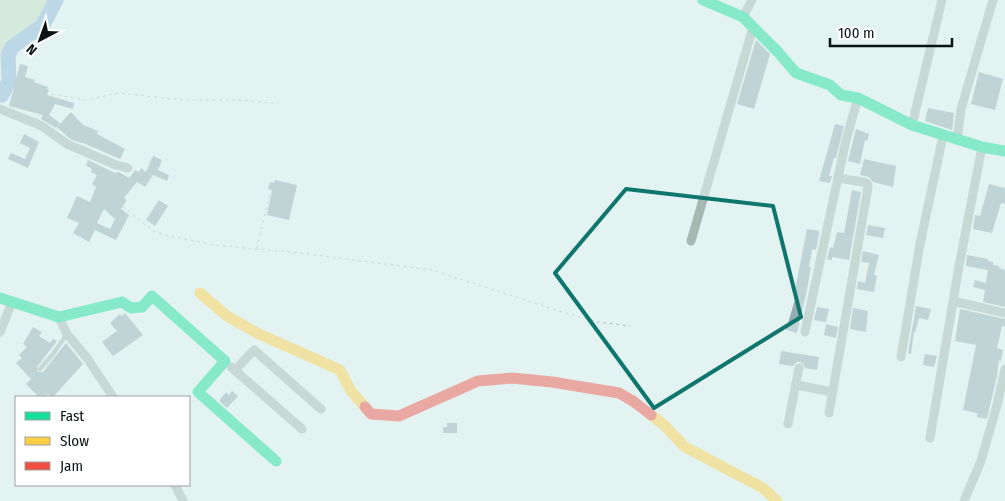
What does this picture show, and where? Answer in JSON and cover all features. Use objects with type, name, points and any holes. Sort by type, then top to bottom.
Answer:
[{"type":"street","points":[[703,0],[743,17],[796,73],[830,85],[841,95],[858,98],[912,126],[982,148],[1005,151]]},
{"type":"street","points":[[743,17],[752,0]]},
{"type":"street","points":[[912,126],[942,0]]},
{"type":"street","points":[[957,140],[961,109],[993,0]]},
{"type":"street","points":[[691,241],[753,28]]},
{"type":"street","points":[[805,332],[838,178],[858,98]]},
{"type":"street","points":[[0,110],[42,126],[67,144],[116,166],[128,168]]},
{"type":"street","points":[[901,357],[920,244],[943,136]]},
{"type":"street","points":[[930,438],[953,301],[982,148]]},
{"type":"street","points":[[829,413],[868,187],[867,183],[864,182],[838,178]]},
{"type":"street","points":[[200,293],[227,316],[257,333],[340,370],[351,391],[372,414],[400,416],[478,381],[512,378],[589,387],[619,393],[633,400],[664,425],[685,447],[763,488],[777,501]]},
{"type":"street","points":[[0,298],[59,318],[122,302],[131,308],[142,307],[152,296],[302,429]]},
{"type":"street","points":[[953,301],[1005,312]]},
{"type":"street","points":[[0,332],[12,302]]},
{"type":"street","points":[[59,318],[68,334],[112,396]]},
{"type":"street","points":[[235,370],[254,350],[322,409]]},
{"type":"street","points":[[225,361],[198,392],[276,461]]},
{"type":"street","points":[[788,424],[799,368]]},
{"type":"street","points":[[964,501],[981,462],[1005,369]]},
{"type":"street","points":[[797,385],[832,392]]},
{"type":"street","points":[[176,486],[183,501]]},
{"type":"lane","points":[[40,369],[68,334]]},
{"type":"path","points":[[34,122],[52,94],[85,100],[119,93],[183,100],[237,100],[273,103]]},
{"type":"path","points":[[116,166],[99,195],[122,206],[153,231],[214,245],[316,255],[432,270],[562,312],[598,322],[630,326]]},
{"type":"path","points":[[257,249],[270,192]]},
{"type":"highlighted area","points":[[626,189],[773,206],[801,317],[654,408],[555,273]]},
{"type":"green space","points":[[0,0],[53,0],[43,25],[0,53]]},
{"type":"building","points":[[756,40],[770,54],[754,109],[737,104]]},
{"type":"building","points":[[20,64],[28,66],[25,77],[48,87],[47,95],[74,103],[73,109],[55,104],[49,115],[60,123],[56,128],[41,119],[43,115],[9,106]]},
{"type":"building","points":[[979,72],[1003,79],[995,110],[971,104]]},
{"type":"building","points":[[928,108],[954,113],[952,130],[925,121]]},
{"type":"building","points":[[71,112],[83,125],[98,131],[97,134],[125,149],[120,159],[70,139],[57,127]]},
{"type":"building","points":[[835,124],[844,126],[836,158],[834,158],[829,176],[832,176],[830,183],[819,181]]},
{"type":"building","points":[[856,129],[869,134],[867,141],[865,140],[860,164],[848,161]]},
{"type":"building","points":[[24,134],[39,142],[28,168],[8,159],[11,153],[25,159],[30,148],[20,143]]},
{"type":"building","points":[[153,156],[162,160],[158,170],[169,175],[167,181],[153,175],[145,187],[137,182],[124,198],[127,200],[121,209],[129,215],[116,240],[95,230],[89,242],[73,233],[79,223],[67,218],[77,196],[90,202],[96,187],[92,184],[97,175],[91,172],[92,169],[86,165],[88,160],[129,178],[135,170],[139,172],[141,168],[146,172]],"holes":[[[104,209],[115,219],[110,229],[97,223]]]},
{"type":"building","points":[[864,159],[896,166],[893,187],[873,182],[869,177],[860,175]]},
{"type":"building","points":[[275,180],[297,185],[289,220],[267,215],[272,190],[268,189],[270,182],[274,183]]},
{"type":"building","points":[[989,184],[1005,188],[1005,204],[1001,203],[992,233],[973,229],[975,215],[980,216]]},
{"type":"building","points":[[852,190],[861,192],[849,260],[832,257],[832,260],[827,259],[830,247],[833,248],[837,232],[844,233]]},
{"type":"building","points":[[159,200],[168,206],[155,226],[146,220]]},
{"type":"building","points":[[868,225],[885,228],[883,238],[866,235]]},
{"type":"building","points":[[807,229],[819,231],[819,234],[816,250],[813,249],[812,251],[807,290],[797,333],[786,330],[796,296],[794,295]]},
{"type":"building","points":[[863,251],[879,255],[874,275],[877,276],[874,292],[857,289],[858,281],[865,283],[869,263],[861,262]]},
{"type":"building","points":[[967,255],[988,259],[988,261],[993,262],[993,265],[1005,270],[1005,307],[983,302],[985,290],[973,287],[975,280],[986,283],[988,270],[966,266]]},
{"type":"building","points":[[916,306],[931,309],[928,320],[919,318],[914,332],[911,354],[908,353]]},
{"type":"building","points":[[817,307],[829,309],[826,322],[814,320]]},
{"type":"building","points":[[853,308],[868,311],[866,332],[850,329]]},
{"type":"building","points":[[960,309],[1005,319],[1005,327],[1002,326],[997,348],[1003,350],[1001,361],[999,360],[987,419],[977,417],[977,413],[963,410],[976,345],[955,341]]},
{"type":"building","points":[[125,313],[143,335],[113,356],[102,342],[117,331],[110,323],[120,314],[122,316]]},
{"type":"building","points":[[826,324],[838,327],[836,338],[824,335]]},
{"type":"building","points":[[33,327],[42,332],[39,336],[50,343],[53,339],[57,341],[37,367],[38,372],[43,372],[66,343],[83,364],[54,396],[48,394],[46,396],[38,396],[26,384],[31,379],[16,363],[22,358],[19,355],[27,347],[23,344]]},
{"type":"building","points":[[781,351],[819,357],[817,370],[805,368],[800,362],[793,366],[779,364]]},
{"type":"building","points":[[925,354],[937,356],[934,367],[923,365]]},
{"type":"building","points":[[232,391],[238,396],[227,408],[219,401],[226,392],[229,395]]},
{"type":"building","points":[[447,423],[457,423],[457,433],[443,433],[443,427],[447,427]]},
{"type":"waterway","points":[[0,95],[2,95],[9,81],[8,56],[12,47],[43,25],[56,0]]},
{"type":"traffic: fast","points":[[703,0],[743,17],[796,73],[830,85],[841,95],[858,98],[912,125],[982,147],[1005,151]]},
{"type":"traffic: fast","points":[[0,298],[59,317],[122,302],[131,308],[142,307],[152,296],[225,361],[198,392],[276,461]]},
{"type":"traffic: slow","points":[[200,293],[227,316],[257,333],[340,370],[351,391],[365,407]]},
{"type":"traffic: slow","points":[[651,415],[664,425],[685,447],[763,488],[777,501]]},
{"type":"traffic: jam","points":[[365,407],[371,414],[399,416],[478,381],[512,378],[552,382],[619,393],[651,415]]}]
